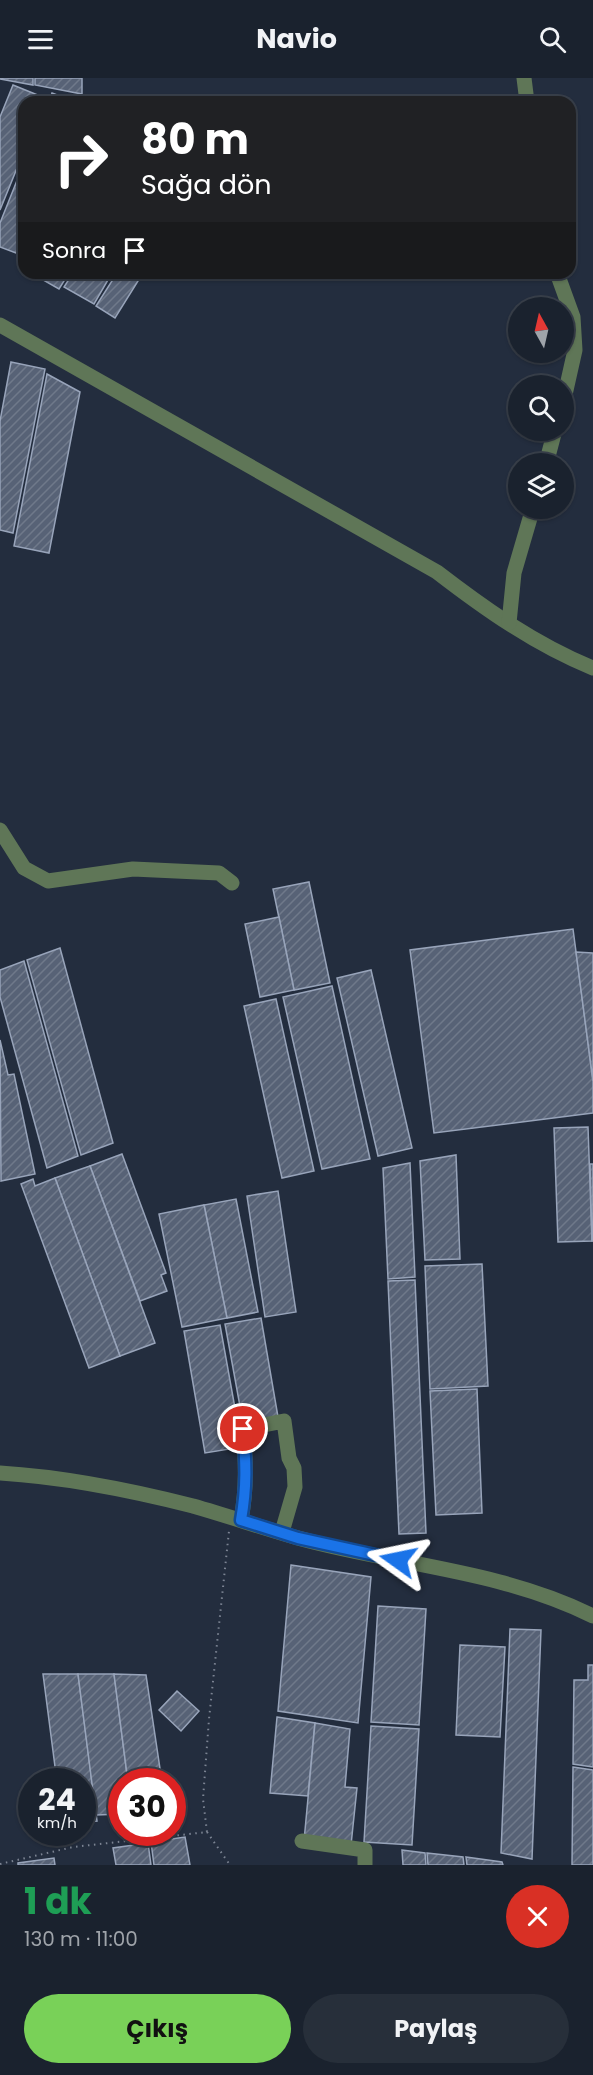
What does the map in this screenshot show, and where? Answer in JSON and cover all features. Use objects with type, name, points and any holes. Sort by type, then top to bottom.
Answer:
[{"type":"street","points":[[524,78],[526,96]]},
{"type":"street","points":[[559,279],[573,316],[575,350],[569,375]]},
{"type":"street","points":[[0,325],[437,572],[484,608],[569,658],[593,668]]},
{"type":"street","points":[[509,623],[514,573],[530,519]]},
{"type":"street","points":[[0,830],[24,868],[48,881],[133,869],[219,873],[232,883]]},
{"type":"street","points":[[236,1519],[246,1494],[247,1467],[243,1429],[284,1421],[289,1458],[294,1468],[295,1487],[282,1533]]},
{"type":"street","points":[[0,1473],[32,1475],[113,1488],[192,1506],[298,1538],[461,1573],[538,1593],[593,1616]]},
{"type":"street","points":[[303,1841],[365,1850],[365,1865]]},
{"type":"path","points":[[230,1865],[207,1832],[203,1798],[209,1719],[236,1519]]},
{"type":"path","points":[[0,1864],[73,1847],[207,1832]]},
{"type":"building","points":[[33,78],[33,85],[0,79]]},
{"type":"building","points":[[35,78],[82,78],[82,94],[35,85]]},
{"type":"building","points":[[13,85],[40,96],[18,96],[18,166],[0,210],[0,117]]},
{"type":"building","points":[[18,178],[18,254],[0,247],[0,223]]},
{"type":"building","points":[[42,279],[65,279],[59,289]]},
{"type":"building","points":[[69,279],[109,279],[94,304],[64,287]]},
{"type":"building","points":[[113,279],[139,279],[115,318],[96,306]]},
{"type":"building","points":[[11,362],[45,369],[13,533],[0,530],[0,421]]},
{"type":"building","points":[[47,374],[80,392],[49,553],[14,546]]},
{"type":"building","points":[[309,882],[330,983],[294,990],[273,889]]},
{"type":"building","points":[[279,917],[294,990],[260,997],[245,924]]},
{"type":"building","points":[[573,929],[593,1081],[593,1113],[434,1133],[410,950]]},
{"type":"building","points":[[60,948],[113,1143],[81,1155],[27,960]]},
{"type":"building","points":[[576,952],[593,953],[593,1081]]},
{"type":"building","points":[[24,961],[78,1156],[47,1168],[0,997],[0,970]]},
{"type":"building","points":[[371,970],[412,1148],[378,1156],[337,978]]},
{"type":"building","points":[[332,986],[370,1159],[322,1169],[283,997]]},
{"type":"building","points":[[276,999],[314,1171],[282,1178],[244,1006]]},
{"type":"building","points":[[0,1040],[8,1075],[14,1074],[35,1174],[1,1181]]},
{"type":"building","points":[[588,1127],[592,1241],[558,1242],[554,1128]]},
{"type":"building","points":[[122,1154],[166,1273],[161,1275],[167,1291],[140,1301],[90,1166]]},
{"type":"building","points":[[456,1155],[460,1259],[425,1260],[420,1161]]},
{"type":"building","points":[[410,1163],[415,1277],[388,1279],[383,1168]]},
{"type":"building","points":[[590,1164],[593,1164],[593,1241],[592,1241]]},
{"type":"building","points":[[90,1166],[155,1343],[120,1356],[55,1178]]},
{"type":"building","points":[[55,1178],[120,1356],[89,1368],[21,1184],[33,1179],[35,1186]]},
{"type":"building","points":[[278,1191],[296,1312],[265,1317],[247,1196]]},
{"type":"building","points":[[236,1199],[258,1312],[227,1318],[204,1205]]},
{"type":"building","points":[[204,1205],[227,1318],[182,1327],[159,1214]]},
{"type":"building","points":[[482,1264],[488,1386],[430,1389],[425,1266]]},
{"type":"building","points":[[415,1280],[426,1533],[399,1534],[388,1281]]},
{"type":"building","points":[[261,1318],[278,1417],[243,1423],[225,1324]]},
{"type":"building","points":[[220,1325],[242,1447],[205,1453],[184,1331]]},
{"type":"building","points":[[477,1389],[482,1513],[436,1515],[430,1391]]},
{"type":"building","points":[[291,1565],[371,1577],[358,1723],[278,1711]]},
{"type":"building","points":[[378,1606],[426,1609],[419,1725],[371,1722]]},
{"type":"building","points":[[510,1629],[541,1630],[532,1859],[501,1853]]},
{"type":"building","points":[[460,1645],[505,1647],[500,1737],[456,1735]]},
{"type":"building","points":[[588,1665],[593,1665],[593,1767],[573,1764],[574,1680],[588,1680]]},
{"type":"building","points":[[43,1674],[78,1674],[90,1768],[55,1768]]},
{"type":"building","points":[[78,1674],[114,1674],[126,1768],[108,1768],[108,1815],[96,1815],[96,1768],[90,1768]]},
{"type":"building","points":[[114,1674],[146,1675],[160,1768],[126,1768]]},
{"type":"building","points":[[177,1691],[199,1711],[181,1731],[159,1710]]},
{"type":"building","points":[[277,1717],[315,1723],[308,1796],[270,1793]]},
{"type":"building","points":[[315,1723],[350,1729],[345,1787],[357,1788],[351,1845],[304,1841]]},
{"type":"building","points":[[371,1726],[419,1729],[412,1845],[364,1842]]},
{"type":"building","points":[[573,1767],[593,1770],[593,1865],[572,1865]]},
{"type":"building","points":[[186,1843],[190,1865],[154,1865],[152,1846],[186,1846]]},
{"type":"building","points":[[148,1846],[151,1865],[116,1865],[113,1848]]},
{"type":"building","points":[[402,1850],[425,1853],[426,1865],[403,1865]]},
{"type":"building","points":[[427,1853],[463,1857],[464,1865],[428,1865]]},
{"type":"building","points":[[466,1857],[502,1862],[503,1865],[467,1865]]},
{"type":"building","points":[[54,1858],[55,1865],[18,1865],[18,1863]]},
{"type":"route","points":[[243,1429],[247,1467],[246,1494],[241,1520],[298,1538],[398,1560]]}]
